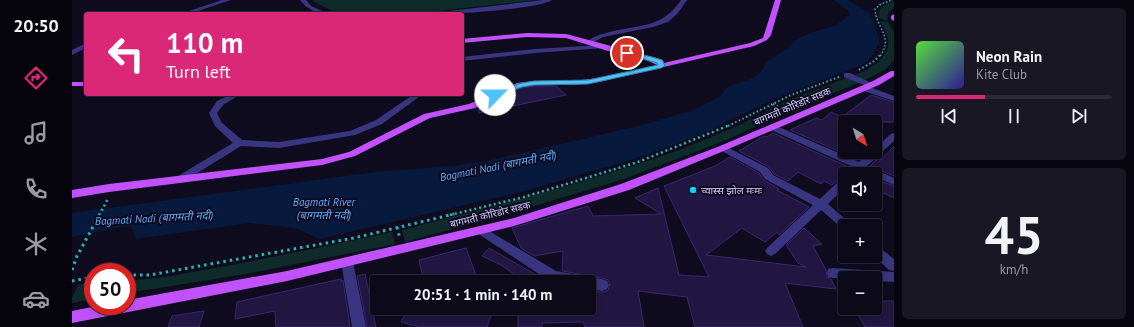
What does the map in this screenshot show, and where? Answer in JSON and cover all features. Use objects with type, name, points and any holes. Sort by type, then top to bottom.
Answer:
[{"type":"main road","points":[[72,194],[182,178],[322,162],[352,154],[428,116],[472,106],[520,85],[534,83],[588,82],[734,50],[760,42],[768,35],[778,0]]},
{"type":"main road","points":[[464,40],[542,35],[566,36],[590,42],[602,47],[652,58],[660,62],[661,66]]},
{"type":"main road","name":"बागमती कोरिडोर सडक","points":[[72,316],[232,288],[514,222],[618,189],[723,148],[868,86],[894,73]]},
{"type":"main road","points":[[72,84],[84,84]]},
{"type":"street","points":[[189,12],[228,0]]},
{"type":"street","points":[[303,0],[309,7],[321,12]]},
{"type":"street","points":[[459,12],[538,3],[549,0]]},
{"type":"street","points":[[590,42],[605,35],[630,31],[661,22],[681,8],[684,0]]},
{"type":"street","points":[[72,53],[84,46]]},
{"type":"street","points":[[464,59],[535,51],[602,47]]},
{"type":"street","points":[[847,75],[894,99]]},
{"type":"street","points":[[232,96],[220,103],[213,114],[218,124],[239,143]]},
{"type":"street","points":[[182,178],[239,143],[279,145],[352,133],[379,122],[416,96]]},
{"type":"street","points":[[772,128],[894,182]]},
{"type":"street","points":[[860,166],[894,136]]},
{"type":"street","points":[[723,148],[764,170],[769,177],[821,204],[839,219]]},
{"type":"street","points":[[771,251],[838,188]]},
{"type":"street","points":[[481,230],[551,275]]},
{"type":"street","points":[[882,256],[894,266]]},
{"type":"street","points":[[347,262],[359,327]]},
{"type":"street","points":[[833,273],[894,277]]},
{"type":"path","points":[[136,275],[150,275],[354,238],[524,197],[644,160],[718,131],[791,95],[870,65],[881,54],[886,43],[885,35],[875,18],[875,9],[881,4],[892,0]]},
{"type":"path","points":[[72,270],[77,256],[103,208]]},
{"type":"path","points":[[72,281],[84,279]]},
{"type":"green space","points":[[313,0],[537,0],[428,12],[341,12],[331,10]]},
{"type":"green space","points":[[894,1],[894,7],[888,13],[887,21],[879,18],[879,11],[882,6]]},
{"type":"green space","points":[[880,21],[888,22],[894,32],[894,60],[886,69],[865,80],[853,76],[877,63],[886,52],[888,39]]},
{"type":"green space","points":[[849,77],[861,82],[792,110],[779,104]]},
{"type":"green space","points":[[774,107],[787,112],[724,141],[624,179],[511,213],[405,242],[402,230],[499,205],[642,163],[709,138]]},
{"type":"green space","points":[[392,232],[395,244],[246,274],[136,292],[136,280],[182,274]]},
{"type":"green space","points":[[84,284],[84,301],[72,303],[72,298],[78,285]]},
{"type":"water","name":"Bagmati River (बागमती नदी)","points":[[834,0],[848,0],[869,13],[873,21],[879,37],[879,44],[872,56],[864,64],[776,98],[702,134],[637,158],[521,192],[319,239],[296,228],[249,223],[136,239],[131,226],[118,227],[72,237],[72,213],[376,172],[453,166],[492,160],[643,125],[694,110],[721,96],[726,88],[755,77],[763,69],[766,62],[787,49],[797,39],[810,33],[835,26],[850,15],[849,11]]},
{"type":"building","points":[[534,86],[556,86],[566,95],[479,113],[478,109],[522,88]]},
{"type":"building","points":[[871,95],[894,102],[894,122],[882,122],[882,115],[845,115]]},
{"type":"building","points":[[831,112],[838,115],[838,151],[790,130],[816,118],[822,120]]},
{"type":"building","points":[[773,133],[849,167],[838,167],[838,180],[832,185],[824,181],[821,184],[798,172],[788,181],[774,174],[769,167],[739,151],[764,136],[767,137]]},
{"type":"building","points":[[894,146],[894,176],[882,171],[882,167],[870,166],[877,159],[882,159]]},
{"type":"building","points":[[730,157],[759,173],[764,180],[779,189],[777,190],[809,207],[779,235],[777,232],[765,242],[742,228],[706,255],[806,267],[798,263],[786,245],[804,228],[822,244],[813,246],[826,270],[827,277],[831,279],[836,289],[785,283],[803,327],[695,327],[687,297],[638,291],[644,327],[585,327],[583,322],[542,323],[542,327],[518,327],[518,315],[596,315],[596,292],[603,292],[608,290],[610,284],[608,280],[596,277],[596,275],[585,275],[562,271],[563,251],[534,256],[521,248],[512,228],[588,206],[593,216],[661,214],[635,198],[658,188],[679,275],[709,277],[664,186],[715,166]]},
{"type":"building","points":[[882,182],[894,186],[894,198],[882,192]]},
{"type":"building","points":[[466,248],[476,275],[422,275],[419,260]]},
{"type":"building","points":[[489,248],[536,275],[516,275],[499,264],[482,256]]},
{"type":"building","points":[[365,274],[370,298],[370,315],[374,315],[376,327],[367,327],[357,276]]},
{"type":"building","points":[[341,279],[341,281],[343,280],[350,327],[276,327],[275,311],[235,319],[237,302]]},
{"type":"building","points":[[882,301],[894,301],[894,327],[865,327],[858,315],[882,315]]},
{"type":"building","points":[[204,311],[199,327],[168,327],[172,316]]},
{"type":"building","points":[[404,315],[491,315],[487,327],[419,327],[401,322]]},
{"type":"place","name":"च्वास्स झोल मःमः","points":[[693,190]]},
{"type":"route","points":[[495,95],[520,85],[556,82],[588,82],[661,66],[660,62],[652,58],[627,53]]},
{"type":"water label","name":"Bagmati Nadi (बागमती नदी)","points":[[498,166]]},
{"type":"water label","name":"Bagmati Nadi (बागमती नदी)","points":[[154,218]]}]
